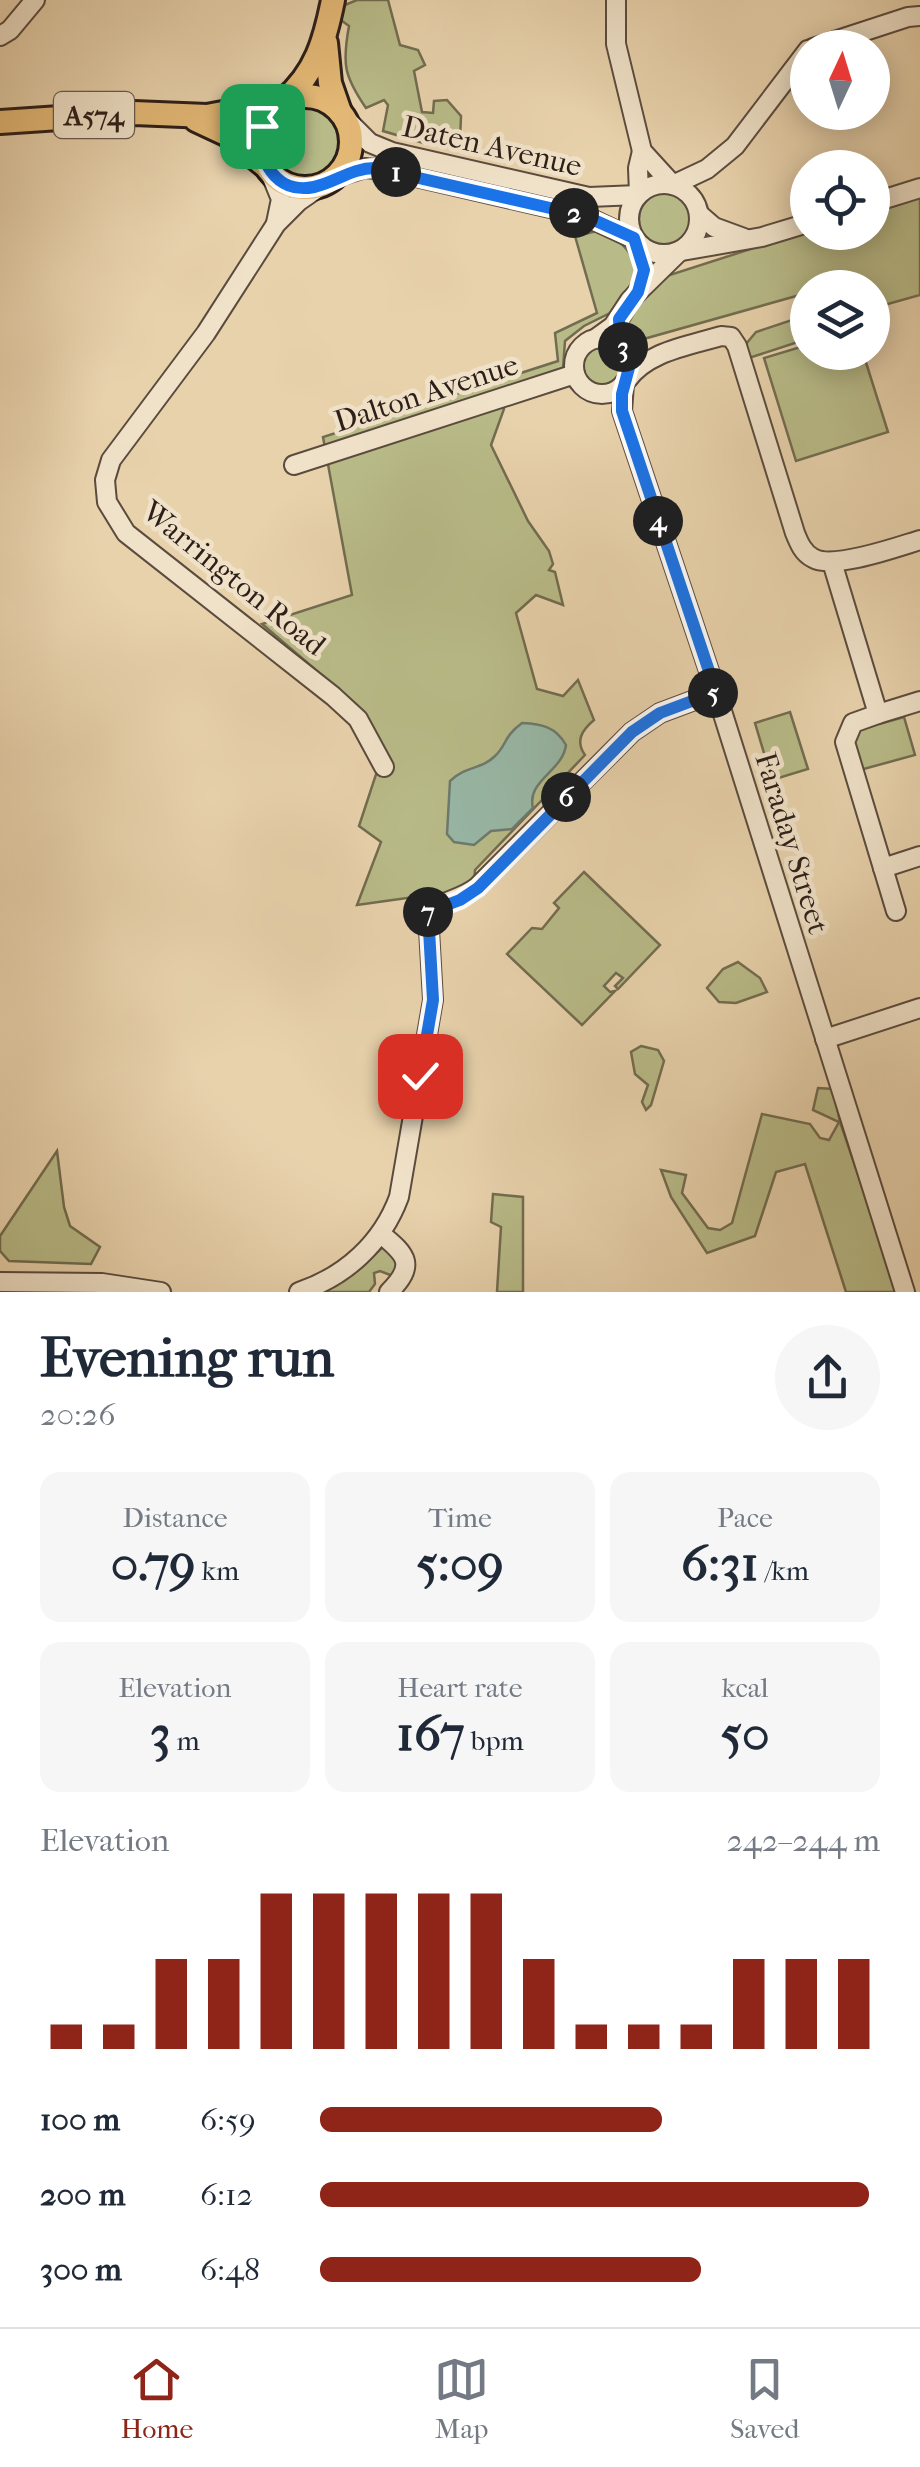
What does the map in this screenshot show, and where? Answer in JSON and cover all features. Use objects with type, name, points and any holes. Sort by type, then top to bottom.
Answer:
[{"type":"main road","points":[[268,169],[259,141],[262,126],[269,112],[306,78],[326,34],[333,0]]},
{"type":"main road","points":[[326,34],[328,72],[351,144],[347,159],[331,180]]},
{"type":"main road","name":"A574","points":[[0,122],[134,114],[227,114],[309,96],[323,100],[342,114]]},
{"type":"main road","name":"A574","points":[[188,117],[226,134],[292,186],[314,187],[331,180]]},
{"type":"street","points":[[0,36],[35,0]]},
{"type":"street","points":[[616,0],[618,56],[642,151],[638,194],[629,212],[644,270],[638,292]]},
{"type":"street","points":[[868,30],[920,16]]},
{"type":"street","points":[[638,194],[654,185],[673,185],[707,169],[747,133],[790,76]]},
{"type":"street","name":"Daten Avenue","points":[[342,114],[370,143],[392,152],[589,197],[638,194]]},
{"type":"street","points":[[642,151],[673,185],[692,196],[699,214],[726,233],[750,239]]},
{"type":"street","name":"Daten Avenue","points":[[331,180],[364,168],[386,170],[585,216],[636,240]]},
{"type":"street","points":[[268,169],[281,199],[276,224]]},
{"type":"street","points":[[622,411],[585,388],[576,374],[578,352],[619,319],[638,292],[696,234],[707,169]]},
{"type":"street","name":"Warrington Road","points":[[331,180],[299,201],[276,224],[206,333],[111,460],[104,490],[112,514],[126,533],[358,719],[384,767]]},
{"type":"street","points":[[890,197],[920,188]]},
{"type":"street","points":[[636,240],[654,254],[790,229]]},
{"type":"street","points":[[619,319],[630,364],[626,382]]},
{"type":"street","points":[[600,394],[613,392],[653,357],[722,336],[731,337],[800,546],[811,557],[832,562],[920,540]]},
{"type":"street","points":[[595,339],[610,339],[653,357]]},
{"type":"street","name":"Dalton Avenue","points":[[294,464],[576,374]]},
{"type":"street","name":"Faraday Street","points":[[626,382],[622,411],[716,692],[905,1292]]},
{"type":"street","points":[[832,562],[878,714]]},
{"type":"street","points":[[299,1292],[352,1264],[381,1234],[393,1214],[403,1182],[433,1000],[428,912],[460,900],[478,888],[632,732],[660,713],[716,692]]},
{"type":"street","points":[[896,912],[845,742],[853,723],[920,701]]},
{"type":"street","points":[[883,868],[920,856]]},
{"type":"street","points":[[826,1039],[920,1008]]},
{"type":"street","points":[[381,1234],[402,1252],[406,1262],[403,1275],[389,1292]]},
{"type":"street","points":[[0,1282],[102,1283],[162,1292]]},
{"type":"green space","points":[[357,0],[388,0],[400,45],[418,50],[425,65],[414,71],[422,112],[433,113],[434,101],[447,100],[461,116],[460,140],[455,149],[445,147],[438,132],[426,135],[427,144],[383,131],[388,105],[384,100],[366,108],[347,69],[349,26],[338,18],[340,7]]},
{"type":"green space","points":[[305,106],[319,108],[331,116],[339,128],[339,156],[331,168],[319,176],[305,178],[291,176],[279,168],[271,156],[269,142],[271,128],[279,116],[291,108]]},
{"type":"green space","points":[[665,193],[684,200],[691,219],[684,238],[665,245],[646,238],[639,219],[646,200]]},
{"type":"green space","points":[[920,196],[920,295],[890,303],[890,270],[790,270],[790,298],[640,340],[626,328],[651,281],[790,236],[790,250],[890,250],[890,206]]},
{"type":"green space","points":[[602,230],[626,249],[636,277],[610,313],[565,341],[563,369],[500,391],[504,409],[491,445],[528,521],[549,551],[553,564],[549,570],[555,572],[563,605],[536,595],[516,613],[537,689],[563,696],[578,680],[594,720],[581,736],[585,755],[475,870],[474,884],[450,892],[357,905],[381,842],[359,826],[384,750],[357,705],[262,624],[352,595],[323,437],[558,361],[555,333],[597,313],[575,236]]},
{"type":"green space","points":[[790,321],[790,345],[749,358],[746,344],[756,332]]},
{"type":"green space","points":[[602,347],[616,352],[621,366],[616,380],[602,385],[588,380],[583,366],[588,352]]},
{"type":"green space","points":[[790,350],[790,370],[868,370],[888,432],[796,461],[764,358]]},
{"type":"green space","points":[[790,712],[808,769],[772,780],[755,723]]},
{"type":"green space","points":[[904,717],[915,755],[860,770],[850,732]]},
{"type":"green space","points":[[584,872],[660,945],[618,989],[615,986],[623,978],[616,973],[604,986],[615,991],[582,1025],[507,954],[532,928],[542,929],[559,908],[554,903]]},
{"type":"green space","points":[[738,962],[760,978],[767,992],[736,1003],[719,1002],[707,988],[723,969]]},
{"type":"green space","points":[[641,1046],[658,1050],[664,1061],[646,1110],[642,1102],[648,1085],[635,1074],[631,1052]]},
{"type":"green space","points":[[818,1088],[833,1089],[840,1122],[898,1292],[846,1292],[805,1164],[776,1172],[755,1236],[707,1253],[671,1197],[661,1170],[686,1175],[682,1193],[708,1228],[720,1230],[732,1223],[762,1114],[810,1124],[820,1138],[829,1140],[839,1122],[813,1110]]},
{"type":"green space","points":[[57,1151],[70,1226],[100,1247],[91,1264],[9,1261],[0,1251],[0,1236]]},
{"type":"green space","points":[[493,1194],[523,1197],[523,1292],[497,1292],[501,1227],[491,1222]]},
{"type":"green space","points":[[385,1245],[400,1262],[398,1278],[380,1271],[374,1273],[375,1284],[369,1292],[325,1292],[361,1267]]},
{"type":"shaded area","points":[[522,723],[548,728],[566,745],[559,762],[535,790],[533,808],[512,829],[491,831],[474,845],[454,842],[447,834],[450,781],[490,760]]},
{"type":"route","points":[[262,126],[261,157],[274,176],[292,186],[314,187],[355,170],[375,168],[600,220],[634,238],[644,270],[638,292],[619,319],[620,338],[630,364],[622,411],[716,692],[660,713],[632,732],[478,888],[460,900],[430,909],[426,919],[433,1000],[420,1076]]}]
